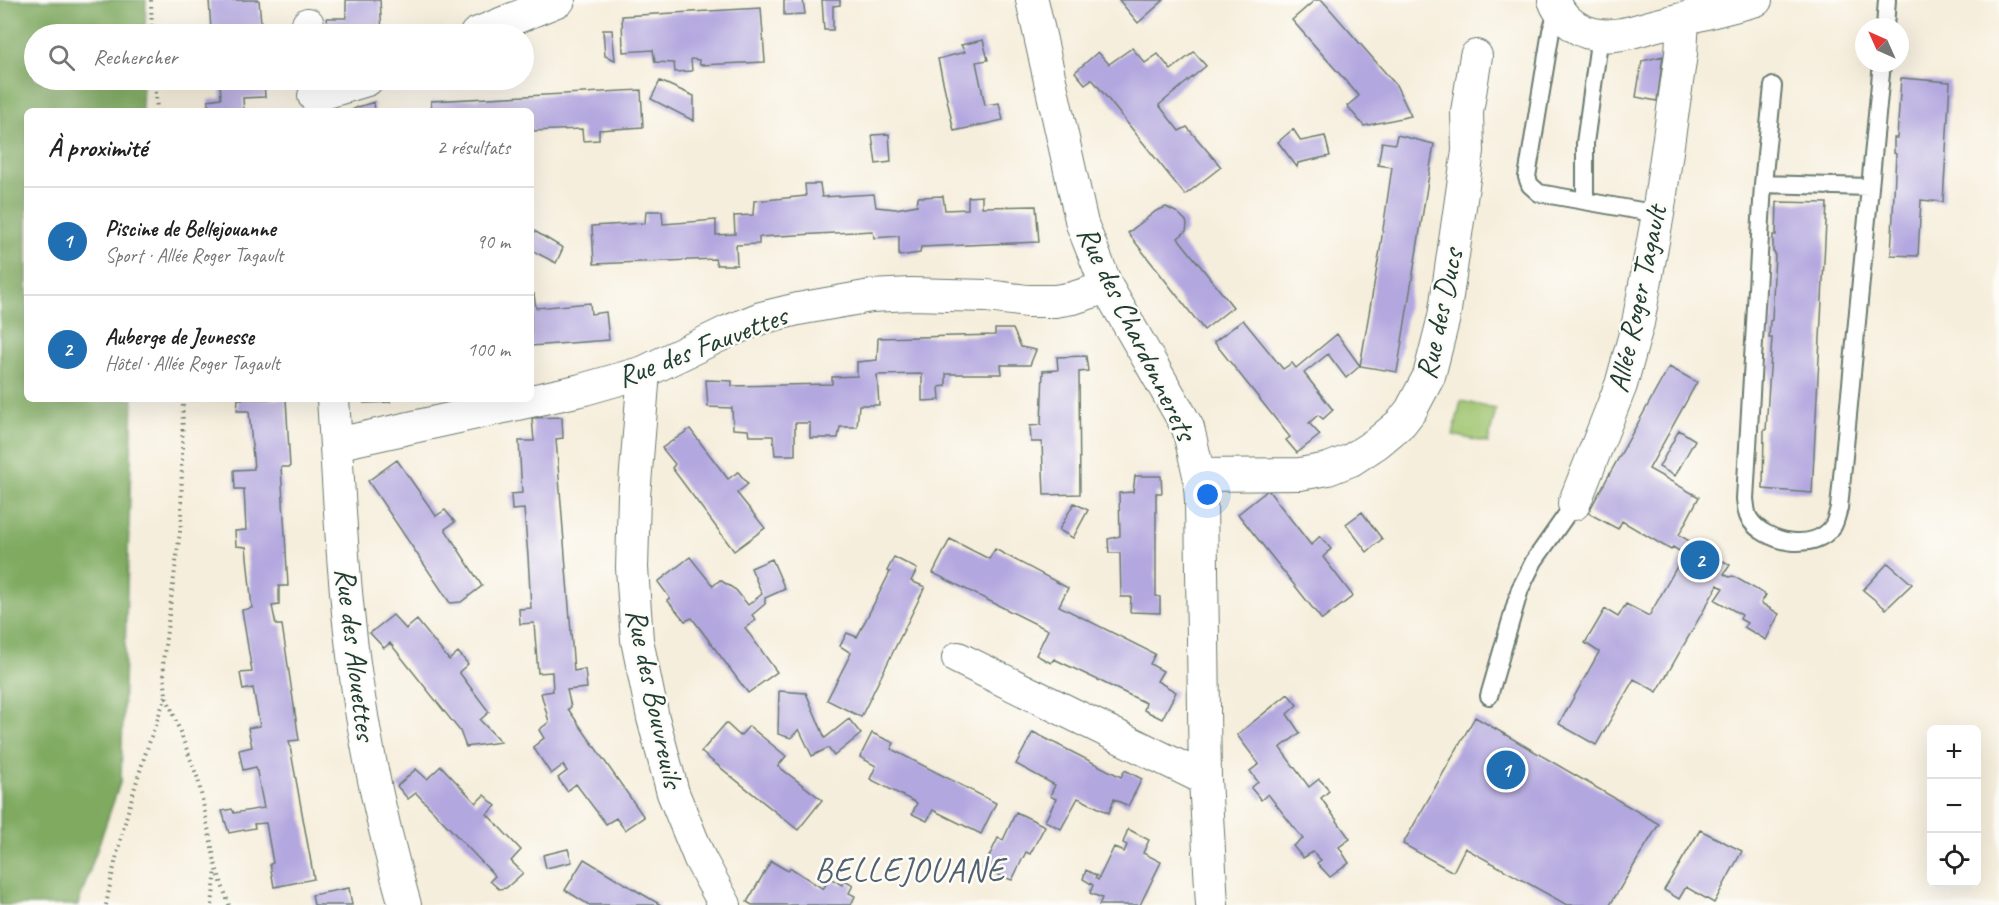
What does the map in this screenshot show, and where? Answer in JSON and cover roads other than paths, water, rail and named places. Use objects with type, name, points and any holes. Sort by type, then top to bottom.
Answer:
[{"type":"street","points":[[500,24],[559,0]]},
{"type":"street","name":"Rue des Chardonnerets","points":[[1032,0],[1082,224],[1107,287],[1188,428],[1199,475],[1205,779],[1212,905]]},
{"type":"street","points":[[1556,5],[1566,19],[1580,29],[1600,35],[1621,34],[1756,0]]},
{"type":"street","name":"Allée Roger Tagault","points":[[1574,504],[1628,363],[1642,302],[1658,214],[1681,54],[1683,19]]},
{"type":"street","name":"Rue des Ducs","points":[[1199,475],[1300,474],[1328,469],[1351,460],[1377,443],[1401,423],[1411,410],[1430,376],[1444,317],[1468,151],[1467,112],[1476,56]]},
{"type":"street","points":[[314,95],[332,90]]},
{"type":"street","name":"Rue des Fauvettes","points":[[534,400],[644,372],[761,318],[832,302],[871,296],[911,294],[1055,301],[1107,287]]},
{"type":"street","name":"Rue des Bouvreuils","points":[[644,372],[633,517],[632,568],[637,640],[673,793],[700,859],[725,905]]},
{"type":"street","name":"Rue des Alouettes","points":[[333,402],[344,573],[358,691],[374,781],[405,905]]},
{"type":"street","name":"Rue des Fauvettes","points":[[336,444],[527,402]]},
{"type":"street","points":[[958,658],[1205,779]]},
{"type":"lane","points":[[1886,18],[1887,0]]},
{"type":"lane","points":[[1556,5],[1527,177],[1530,185],[1539,193],[1658,214]]},
{"type":"lane","points":[[1585,201],[1586,143],[1600,35]]},
{"type":"lane","points":[[1773,86],[1762,184],[1745,499],[1749,518],[1757,528],[1776,539],[1793,542],[1805,541],[1825,533],[1832,527],[1839,508],[1880,72]]},
{"type":"lane","points":[[1762,184],[1870,187]]},
{"type":"lane","name":"Allée Roger Tagault","points":[[1489,696],[1527,572],[1574,504]]},
{"type":"place","name":"Auberge de Jeunesse","points":[[1700,560]]},
{"type":"place","name":"Piscine de Bellejouanne","points":[[1506,770]]},
{"type":"district","name":"BELLEJOUANE","points":[[910,869]]}]
